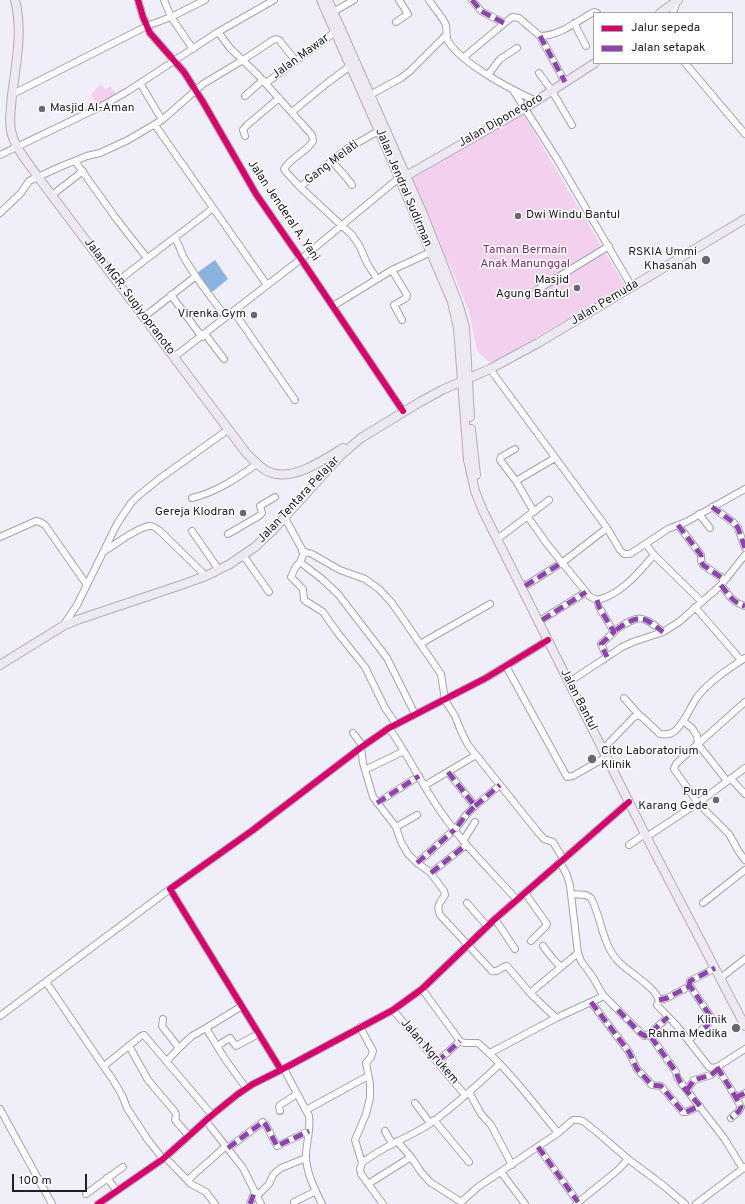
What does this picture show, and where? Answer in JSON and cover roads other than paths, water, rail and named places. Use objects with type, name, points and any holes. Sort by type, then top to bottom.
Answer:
[{"type":"main road","name":"Jalan MGR. Sugiyopranoto","points":[[15,0],[17,6],[18,31],[10,125],[13,138],[38,177],[247,454],[257,464],[269,472],[277,474],[291,474],[303,471],[369,432]]},
{"type":"main road","points":[[662,12],[678,1]]},
{"type":"main road","name":"Jalan Jendral Sudirman","points":[[327,5],[335,32],[350,66],[382,129]]},
{"type":"main road","name":"Jalan Jendral Sudirman","points":[[327,5],[370,96],[455,312],[464,381]]},
{"type":"main road","name":"Jalan Diponegoro","points":[[402,177],[526,108],[593,64]]},
{"type":"main road","name":"Jalan Jendral Sudirman","points":[[402,177],[449,278],[462,314],[465,335],[464,381]]},
{"type":"main road","name":"Jalan Pemuda","points":[[464,381],[490,369],[632,287],[745,219]]},
{"type":"main road","name":"Jalan Tentara Pelajar","points":[[0,665],[63,626],[206,576],[243,556],[264,539],[285,518],[341,455],[357,440],[403,411],[442,390],[464,381]]},
{"type":"main road","name":"Jalan Bantul","points":[[464,381],[476,477],[486,509],[525,586],[548,640],[606,757],[745,1017]]},
{"type":"main road","name":"Jalan Bantul","points":[[464,381],[468,460],[475,491],[486,518],[606,746],[648,834],[745,1026]]},
{"type":"street","name":"Jalan Jenderal A. Yani","points":[[138,0],[140,9],[152,36],[174,60],[196,91],[256,194],[403,411]]},
{"type":"street","points":[[164,0],[171,16],[192,49]]},
{"type":"street","points":[[12,94],[147,26],[205,0]]},
{"type":"street","points":[[0,155],[102,106],[218,32],[274,0]]},
{"type":"street","points":[[327,5],[354,0]]},
{"type":"street","points":[[396,22],[408,14],[399,0]]},
{"type":"street","points":[[429,0],[445,22],[446,35],[452,45],[464,57],[488,75],[536,102]]},
{"type":"street","points":[[472,0],[481,11],[504,23]]},
{"type":"street","points":[[673,12],[678,1]]},
{"type":"street","points":[[540,36],[550,35],[593,12]]},
{"type":"street","points":[[464,57],[504,23],[516,16],[540,36],[565,82]]},
{"type":"street","points":[[574,23],[586,46]]},
{"type":"street","points":[[218,32],[230,48],[264,81],[313,137],[313,141],[309,147],[284,168],[300,187],[342,224],[355,239],[367,263],[377,278]]},
{"type":"street","name":"Jalan Mawar","points":[[245,96],[264,81],[296,61],[335,32]]},
{"type":"street","points":[[370,96],[410,71],[446,35]]},
{"type":"street","points":[[0,213],[22,193],[29,181],[75,160],[113,148],[155,125],[203,84],[276,38],[296,61]]},
{"type":"street","points":[[488,75],[500,60],[517,48]]},
{"type":"street","points":[[686,64],[745,134]]},
{"type":"street","points":[[292,112],[350,66]]},
{"type":"street","points":[[539,73],[552,91],[572,125]]},
{"type":"street","points":[[140,83],[162,120]]},
{"type":"street","points":[[513,90],[557,158],[632,287]]},
{"type":"street","points":[[245,136],[244,130],[246,126],[279,98]]},
{"type":"street","points":[[155,125],[267,285]]},
{"type":"street","name":"Gang Melati","points":[[300,187],[345,150],[382,129]]},
{"type":"street","points":[[75,160],[147,258]]},
{"type":"street","points":[[332,161],[352,185]]},
{"type":"street","points":[[52,195],[82,171]]},
{"type":"street","points":[[174,357],[234,312],[402,177]]},
{"type":"street","points":[[117,282],[213,208]]},
{"type":"street","points":[[175,238],[181,248],[184,258],[226,317]]},
{"type":"street","points":[[537,290],[609,246]]},
{"type":"street","points":[[333,306],[377,278],[431,252]]},
{"type":"street","points":[[392,270],[407,295],[406,298],[394,305],[402,320]]},
{"type":"street","points":[[144,316],[196,276]]},
{"type":"street","points":[[171,295],[224,359]]},
{"type":"street","points":[[234,312],[295,400]]},
{"type":"street","points":[[490,369],[607,528],[620,550],[625,554],[630,554],[668,529],[682,524],[745,489]]},
{"type":"street","points":[[63,626],[78,605],[120,520],[138,496],[159,479],[229,429]]},
{"type":"street","points":[[515,449],[500,459],[516,481],[534,512]]},
{"type":"street","points":[[516,481],[555,458]]},
{"type":"street","points":[[192,498],[219,489],[257,464]]},
{"type":"street","points":[[228,534],[260,516],[262,513],[260,508],[261,505],[275,497]]},
{"type":"street","points":[[500,537],[549,500]]},
{"type":"street","points":[[712,506],[733,522],[738,528],[745,548]]},
{"type":"street","points":[[699,514],[710,528]]},
{"type":"street","points":[[528,517],[547,544],[589,596],[597,600],[599,607],[614,632],[601,644],[607,657]]},
{"type":"street","points":[[285,518],[304,556],[294,568],[291,576],[303,589],[304,600],[323,612],[365,667],[385,708],[396,724]]},
{"type":"street","points":[[0,537],[36,521],[40,522],[45,525],[87,585]]},
{"type":"street","points":[[678,525],[701,555],[703,565],[723,582],[732,600],[745,606]]},
{"type":"street","points":[[104,552],[139,530],[150,526],[160,531],[206,576]]},
{"type":"street","points":[[525,586],[563,562],[607,528]]},
{"type":"street","points":[[192,531],[219,570]]},
{"type":"street","points":[[646,544],[654,555],[702,602]]},
{"type":"street","points":[[302,551],[312,554],[337,568],[359,576],[372,584],[392,603],[441,674],[445,700],[455,716],[464,738],[536,831],[546,840],[553,842],[567,875],[572,894],[573,921],[578,954],[602,994],[641,1034],[645,1036],[650,1034],[668,1017]]},
{"type":"street","points":[[597,600],[614,592],[631,580],[654,555]]},
{"type":"street","points":[[572,680],[627,644],[663,632],[679,622],[723,582],[745,555]]},
{"type":"street","points":[[243,556],[269,592]]},
{"type":"street","points":[[300,562],[338,594],[381,650],[387,658],[415,714]]},
{"type":"street","points":[[540,621],[586,592]]},
{"type":"street","points":[[420,644],[490,604]]},
{"type":"street","points":[[624,698],[658,733],[663,735],[671,733],[683,720],[692,705],[704,690],[718,676],[743,659],[695,607]]},
{"type":"street","points":[[616,630],[632,620],[641,618],[651,622],[663,632]]},
{"type":"street","points":[[0,1016],[170,889],[254,830],[389,728],[445,700],[506,666],[548,640]]},
{"type":"street","points":[[506,666],[567,777],[573,776],[606,757]]},
{"type":"street","points":[[745,702],[678,761],[674,769],[698,803],[729,834],[745,860]]},
{"type":"street","points":[[606,746],[634,717],[640,716]]},
{"type":"street","points":[[683,720],[692,728],[697,736],[698,744],[729,780],[745,794]]},
{"type":"street","points":[[389,728],[434,803],[454,830],[517,900]]},
{"type":"street","points":[[353,733],[362,747],[361,756],[373,797],[396,827],[401,842],[408,854],[417,863],[431,873],[445,893],[438,905],[440,915],[492,971],[497,972],[504,966],[507,966],[556,1018]]},
{"type":"street","points":[[365,770],[404,751]]},
{"type":"street","points":[[424,786],[476,755]]},
{"type":"street","points":[[629,846],[698,803],[745,768]]},
{"type":"street","points":[[448,772],[475,806]]},
{"type":"street","points":[[377,803],[419,776]]},
{"type":"street","points":[[417,863],[454,830],[475,806],[500,786]]},
{"type":"street","points":[[98,1204],[164,1158],[212,1115],[246,1088],[283,1070],[393,1010],[422,989],[467,944],[629,802]]},
{"type":"street","points":[[396,827],[417,815]]},
{"type":"street","points":[[431,873],[465,843],[475,822]]},
{"type":"street","points":[[703,903],[745,870]]},
{"type":"street","points":[[170,889],[258,1034],[283,1070],[306,1110],[309,1120],[306,1158],[307,1164],[322,1204]]},
{"type":"street","points":[[525,893],[547,924],[546,927],[531,941]]},
{"type":"street","points":[[572,894],[588,896],[591,898],[603,933],[615,957],[637,978],[654,990],[659,1000]]},
{"type":"street","points":[[467,902],[487,926]]},
{"type":"street","points":[[495,919],[515,949]]},
{"type":"street","points":[[543,946],[561,967]]},
{"type":"street","points":[[530,992],[578,954]]},
{"type":"street","points":[[723,976],[745,959]]},
{"type":"street","points":[[715,968],[690,981],[689,986],[667,998],[657,1001],[656,1005],[688,1040],[709,1066],[712,1068],[717,1068]]},
{"type":"street","points":[[46,982],[104,1066],[120,1091],[127,1108],[148,1140],[189,1182],[206,1192],[215,1204]]},
{"type":"street","points":[[688,1040],[707,1026],[711,1017],[691,986],[689,986]]},
{"type":"street","points":[[422,989],[460,1041],[464,1043],[478,1043],[490,1053],[516,1081],[558,1133]]},
{"type":"street","points":[[490,1053],[556,1018],[591,1002],[602,994]]},
{"type":"street","points":[[591,1002],[629,1052],[637,1069],[650,1084],[662,1086],[683,1112],[700,1106]]},
{"type":"street","points":[[167,1061],[192,1036],[242,1006]]},
{"type":"street","name":"Jalan Ngrukem","points":[[393,1010],[436,1062],[467,1093],[481,1114],[491,1125],[512,1165]]},
{"type":"street","points":[[163,1020],[162,1026],[179,1048]]},
{"type":"street","points":[[360,1027],[373,1051],[371,1057],[366,1062],[370,1084],[369,1103],[361,1128],[355,1138],[362,1163]]},
{"type":"street","points":[[206,1028],[246,1088]]},
{"type":"street","points":[[217,1046],[230,1038],[236,1046],[258,1034]]},
{"type":"street","points":[[650,1034],[676,1072],[677,1077],[724,1138],[744,1168],[696,1204]]},
{"type":"street","points":[[104,1066],[144,1035],[212,1115]]},
{"type":"street","points":[[436,1062],[460,1041]]},
{"type":"street","points":[[129,1046],[148,1080],[175,1112],[175,1120],[189,1136]]},
{"type":"street","points":[[687,1090],[694,1080],[711,1075],[717,1068],[745,1049]]},
{"type":"street","points":[[383,1204],[362,1174],[360,1169],[362,1163],[371,1155],[432,1122],[500,1064]]},
{"type":"street","points":[[717,1068],[741,1108],[731,1118]]},
{"type":"street","points":[[306,1110],[368,1076]]},
{"type":"street","points":[[735,1096],[745,1093]]},
{"type":"street","points":[[280,1111],[278,1107],[280,1105],[297,1094]]},
{"type":"street","points":[[415,1103],[469,1162]]},
{"type":"street","points":[[0,1109],[52,1204]]},
{"type":"street","points":[[385,1131],[394,1143],[411,1157],[420,1172],[430,1182],[460,1203],[478,1187],[558,1133],[573,1120],[583,1121],[628,1159],[664,1186],[684,1204]]},
{"type":"street","points":[[206,1121],[243,1168],[261,1204]]},
{"type":"street","points":[[189,1182],[190,1178],[227,1147],[263,1122],[278,1146],[309,1131]]},
{"type":"street","points":[[538,1147],[577,1203],[618,1170],[628,1159]]},
{"type":"street","points":[[368,1184],[411,1157]]},
{"type":"street","points":[[250,1204],[256,1194],[269,1184],[276,1172],[281,1168],[306,1158]]},
{"type":"street","points":[[86,1194],[123,1167]]},
{"type":"street","points":[[501,1172],[525,1204]]},
{"type":"street","points":[[108,1178],[117,1191]]},
{"type":"street","points":[[294,1202],[316,1191]]},
{"type":"water","points":[[215,260],[228,279],[212,292],[197,273]]},
{"type":"place","name":"Masjid Al-Aman","points":[[42,109]]},
{"type":"place","name":"Dwi Windu Bantul","points":[[518,216]]},
{"type":"place","name":"RSKIA Ummi Khasanah","points":[[706,260]]},
{"type":"place","name":"Masjid Agung Bantul","points":[[577,288]]},
{"type":"place","name":"Virenka Gym","points":[[254,315]]},
{"type":"place","name":"Gereja Klodran","points":[[243,513]]},
{"type":"place","name":"Cito Laboratorium Klinik","points":[[592,759]]},
{"type":"place","name":"Pura Karang Gede","points":[[716,800]]},
{"type":"place","name":"Klinik Rahma Medika","points":[[736,1028]]},
{"type":"park label","name":"Taman Bermain Anak Manunggal","points":[[525,258]]}]
